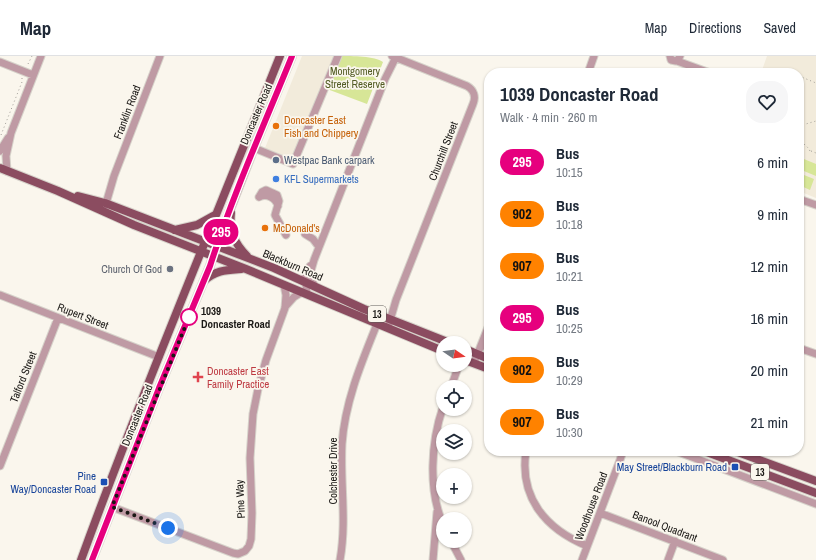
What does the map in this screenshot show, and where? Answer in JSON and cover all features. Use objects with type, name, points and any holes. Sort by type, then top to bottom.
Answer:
[{"type":"main road","name":"Doncaster Road","points":[[80,560],[200,252],[280,56]]},
{"type":"main road","name":"Doncaster Road","points":[[92,560],[159,388],[204,281],[254,148],[292,56]]},
{"type":"main road","name":"Blackburn Road","points":[[4,170],[58,191],[174,230],[251,259],[310,284],[345,301],[436,338]]},
{"type":"main road","name":"Blackburn Road","points":[[102,205],[134,225],[305,293],[436,348]]},
{"type":"main road","points":[[231,206],[230,222],[232,235],[236,244],[251,259]]},
{"type":"main road","points":[[174,230],[197,225],[215,215]]},
{"type":"main road","points":[[204,281],[209,276],[220,271],[246,269]]},
{"type":"main road","points":[[472,352],[484,357]]},
{"type":"main road","points":[[474,363],[484,367]]},
{"type":"main road","name":"13","points":[[717,456],[816,493]]},
{"type":"main road","name":"13","points":[[748,456],[816,481]]},
{"type":"street","points":[[4,170],[11,133],[41,56]]},
{"type":"street","name":"Franklin Road","points":[[102,205],[160,56]]},
{"type":"street","points":[[254,148],[294,164],[338,56]]},
{"type":"street","points":[[305,293],[310,284],[305,275],[314,260],[393,56]]},
{"type":"street","name":"Churchill Street","points":[[386,328],[386,318],[396,300],[475,97],[473,91],[467,86],[393,56]]},
{"type":"street","points":[[590,68],[594,56]]},
{"type":"street","points":[[674,57],[698,68]]},
{"type":"street","points":[[0,62],[33,75]]},
{"type":"street","points":[[0,151],[11,133]]},
{"type":"street","points":[[259,197],[263,195],[269,196],[275,200],[278,206],[275,215],[286,235]]},
{"type":"street","points":[[804,201],[816,205]]},
{"type":"street","points":[[305,234],[313,239],[319,247]]},
{"type":"street","name":"Pine Way","points":[[112,507],[233,553],[241,553],[247,549],[250,544],[252,530],[250,458],[253,414],[266,360],[285,308],[286,295],[284,285]]},
{"type":"street","name":"Pine Way","points":[[285,308],[294,298],[305,293]]},
{"type":"street","name":"Rupert Street","points":[[0,295],[159,358]]},
{"type":"street","name":"Talford Street","points":[[0,466],[58,318]]},
{"type":"street","name":"Colchester Drive","points":[[340,560],[344,530],[342,467],[345,422],[353,386],[377,324],[386,318]]},
{"type":"street","points":[[474,363],[484,338]]},
{"type":"street","points":[[804,348],[816,354]]},
{"type":"street","points":[[433,560],[437,510],[434,450],[436,433],[441,416]]},
{"type":"street","points":[[526,456],[526,482],[536,507],[548,522],[560,533],[587,546]]},
{"type":"street","name":"Woodhouse Road","points":[[582,560],[621,456]]},
{"type":"street","name":"Woodhouse Road","points":[[620,460],[623,456]]},
{"type":"street","points":[[689,456],[816,504]]},
{"type":"street","name":"Banool Quadrant","points":[[600,513],[724,560]]},
{"type":"street","points":[[668,560],[675,541]]},
{"type":"street","points":[[455,548],[461,560]]},
{"type":"path","points":[[27,66],[32,56]]},
{"type":"path","points":[[0,137],[22,82],[22,78]]},
{"type":"path","points":[[804,78],[816,84]]},
{"type":"path","points":[[804,125],[816,121]]},
{"type":"path","points":[[804,144],[810,151],[816,153]]},
{"type":"shaded area","points":[[302,56],[336,56],[293,159],[265,148]]},
{"type":"shaded area","points":[[767,56],[816,56],[816,198],[804,193],[804,68],[763,68]]},
{"type":"green space","name":"Montgomery Street Reserve","points":[[340,56],[369,57],[383,62],[367,104],[327,89]]},
{"type":"green space","points":[[804,159],[816,164],[816,176],[804,171]]},
{"type":"green space","points":[[804,175],[814,179],[810,190],[804,187]]},
{"type":"bus line","name":"295","points":[[92,560],[159,388],[210,266],[216,246],[292,56]]},
{"type":"place","name":"Doncaster East Fish and Chippery","points":[[276,126]]},
{"type":"place","name":"Westpac Bank carpark","points":[[276,160]]},
{"type":"place","name":"KFL Supermarkets","points":[[276,179]]},
{"type":"place","name":"McDonald's","points":[[265,228]]},
{"type":"place","name":"Church Of God","points":[[170,269]]},
{"type":"place","name":"1039 Doncaster Road","points":[[189,317]]},
{"type":"place","name":"Doncaster East Family Practice","points":[[198,377]]},
{"type":"place","name":"May Street/Blackburn Road","points":[[735,467]]},
{"type":"place","name":"Pine Way/Doncaster Road","points":[[104,482]]},
{"type":"route","points":[[168,528],[112,507],[189,317]]}]
